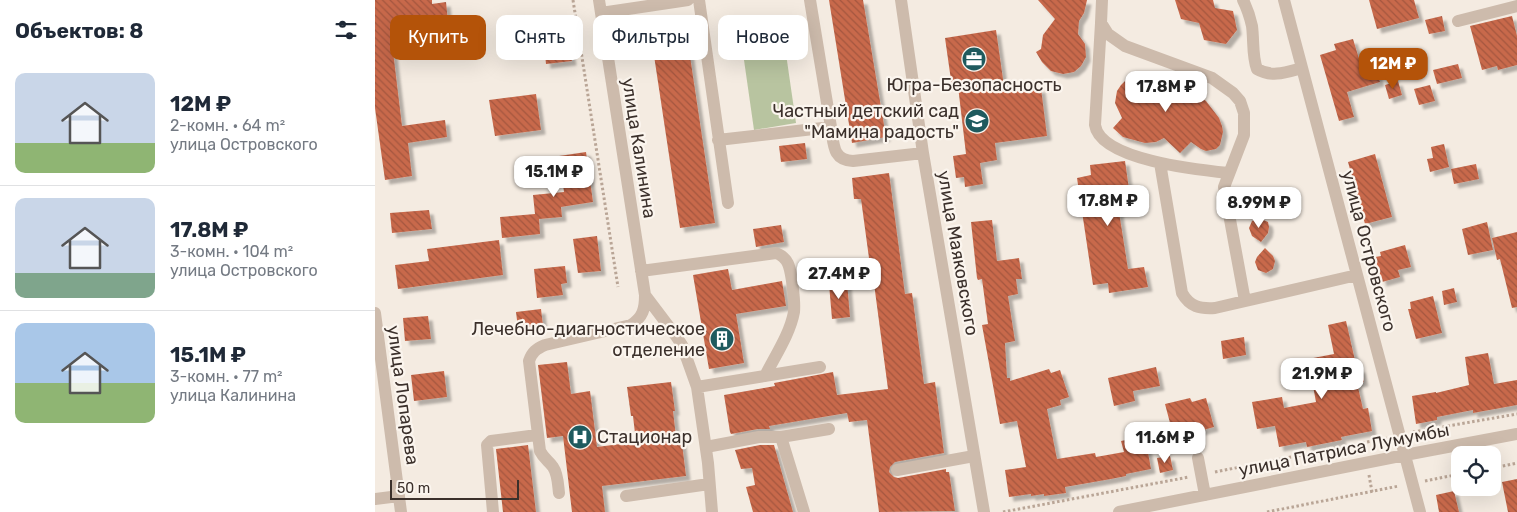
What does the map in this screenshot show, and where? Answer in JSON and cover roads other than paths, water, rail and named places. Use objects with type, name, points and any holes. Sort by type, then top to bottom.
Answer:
[{"type":"street","name":"улица Калинина","points":[[599,0],[645,295]]},
{"type":"street","points":[[601,13],[689,0]]},
{"type":"street","points":[[699,0],[728,203]]},
{"type":"street","points":[[811,0],[835,152],[839,158],[845,161],[853,161],[923,153]]},
{"type":"street","name":"улица Маяковского","points":[[901,0],[923,153],[984,512]]},
{"type":"street","points":[[1102,0],[1096,131],[1106,142],[1136,156],[1183,168],[1229,173]]},
{"type":"street","points":[[1243,0],[1249,12],[1252,25],[1254,56],[1257,69],[1273,75],[1302,68]]},
{"type":"street","name":"улица Островского","points":[[1284,0],[1420,512]]},
{"type":"street","points":[[1458,21],[1517,6]]},
{"type":"street","points":[[1101,23],[1108,34],[1125,46],[1212,78],[1233,93],[1240,101],[1245,123],[1244,135],[1241,147],[1224,187],[1245,301]]},
{"type":"street","points":[[718,140],[831,127]]},
{"type":"street","points":[[1160,163],[1182,293],[1191,305],[1205,308],[1245,301],[1357,275]]},
{"type":"street","points":[[641,271],[776,253],[784,258],[790,266],[794,311],[787,331],[765,376]]},
{"type":"street","points":[[645,295],[682,345],[697,387],[706,447],[712,512]]},
{"type":"street","points":[[559,493],[553,466],[543,459],[539,451],[529,361],[531,355],[537,348],[545,345],[631,325],[643,314],[645,295]]},
{"type":"street","name":"улица Лопарева","points":[[375,313],[401,512]]},
{"type":"street","points":[[697,387],[821,367]]},
{"type":"street","points":[[706,447],[759,437],[781,437],[829,429]]},
{"type":"street","name":"улица Патриса Лумумбы","points":[[1119,512],[1517,434]]},
{"type":"street","points":[[493,512],[487,446],[491,441],[537,435]]},
{"type":"street","points":[[781,437],[804,512]]},
{"type":"street","points":[[897,470],[974,456]]},
{"type":"street","points":[[1198,458],[1205,495]]},
{"type":"street","points":[[626,496],[709,484]]},
{"type":"street","points":[[375,499],[399,496]]},
{"type":"place","name":"Югра-Безопасность","points":[[974,59]]},
{"type":"place","name":"Частный детский сад \"Мамина радость\"","points":[[977,121]]},
{"type":"place","name":"Лечебно-диагностическое отделение","points":[[722,339]]},
{"type":"place","name":"Стационар","points":[[580,437]]}]
